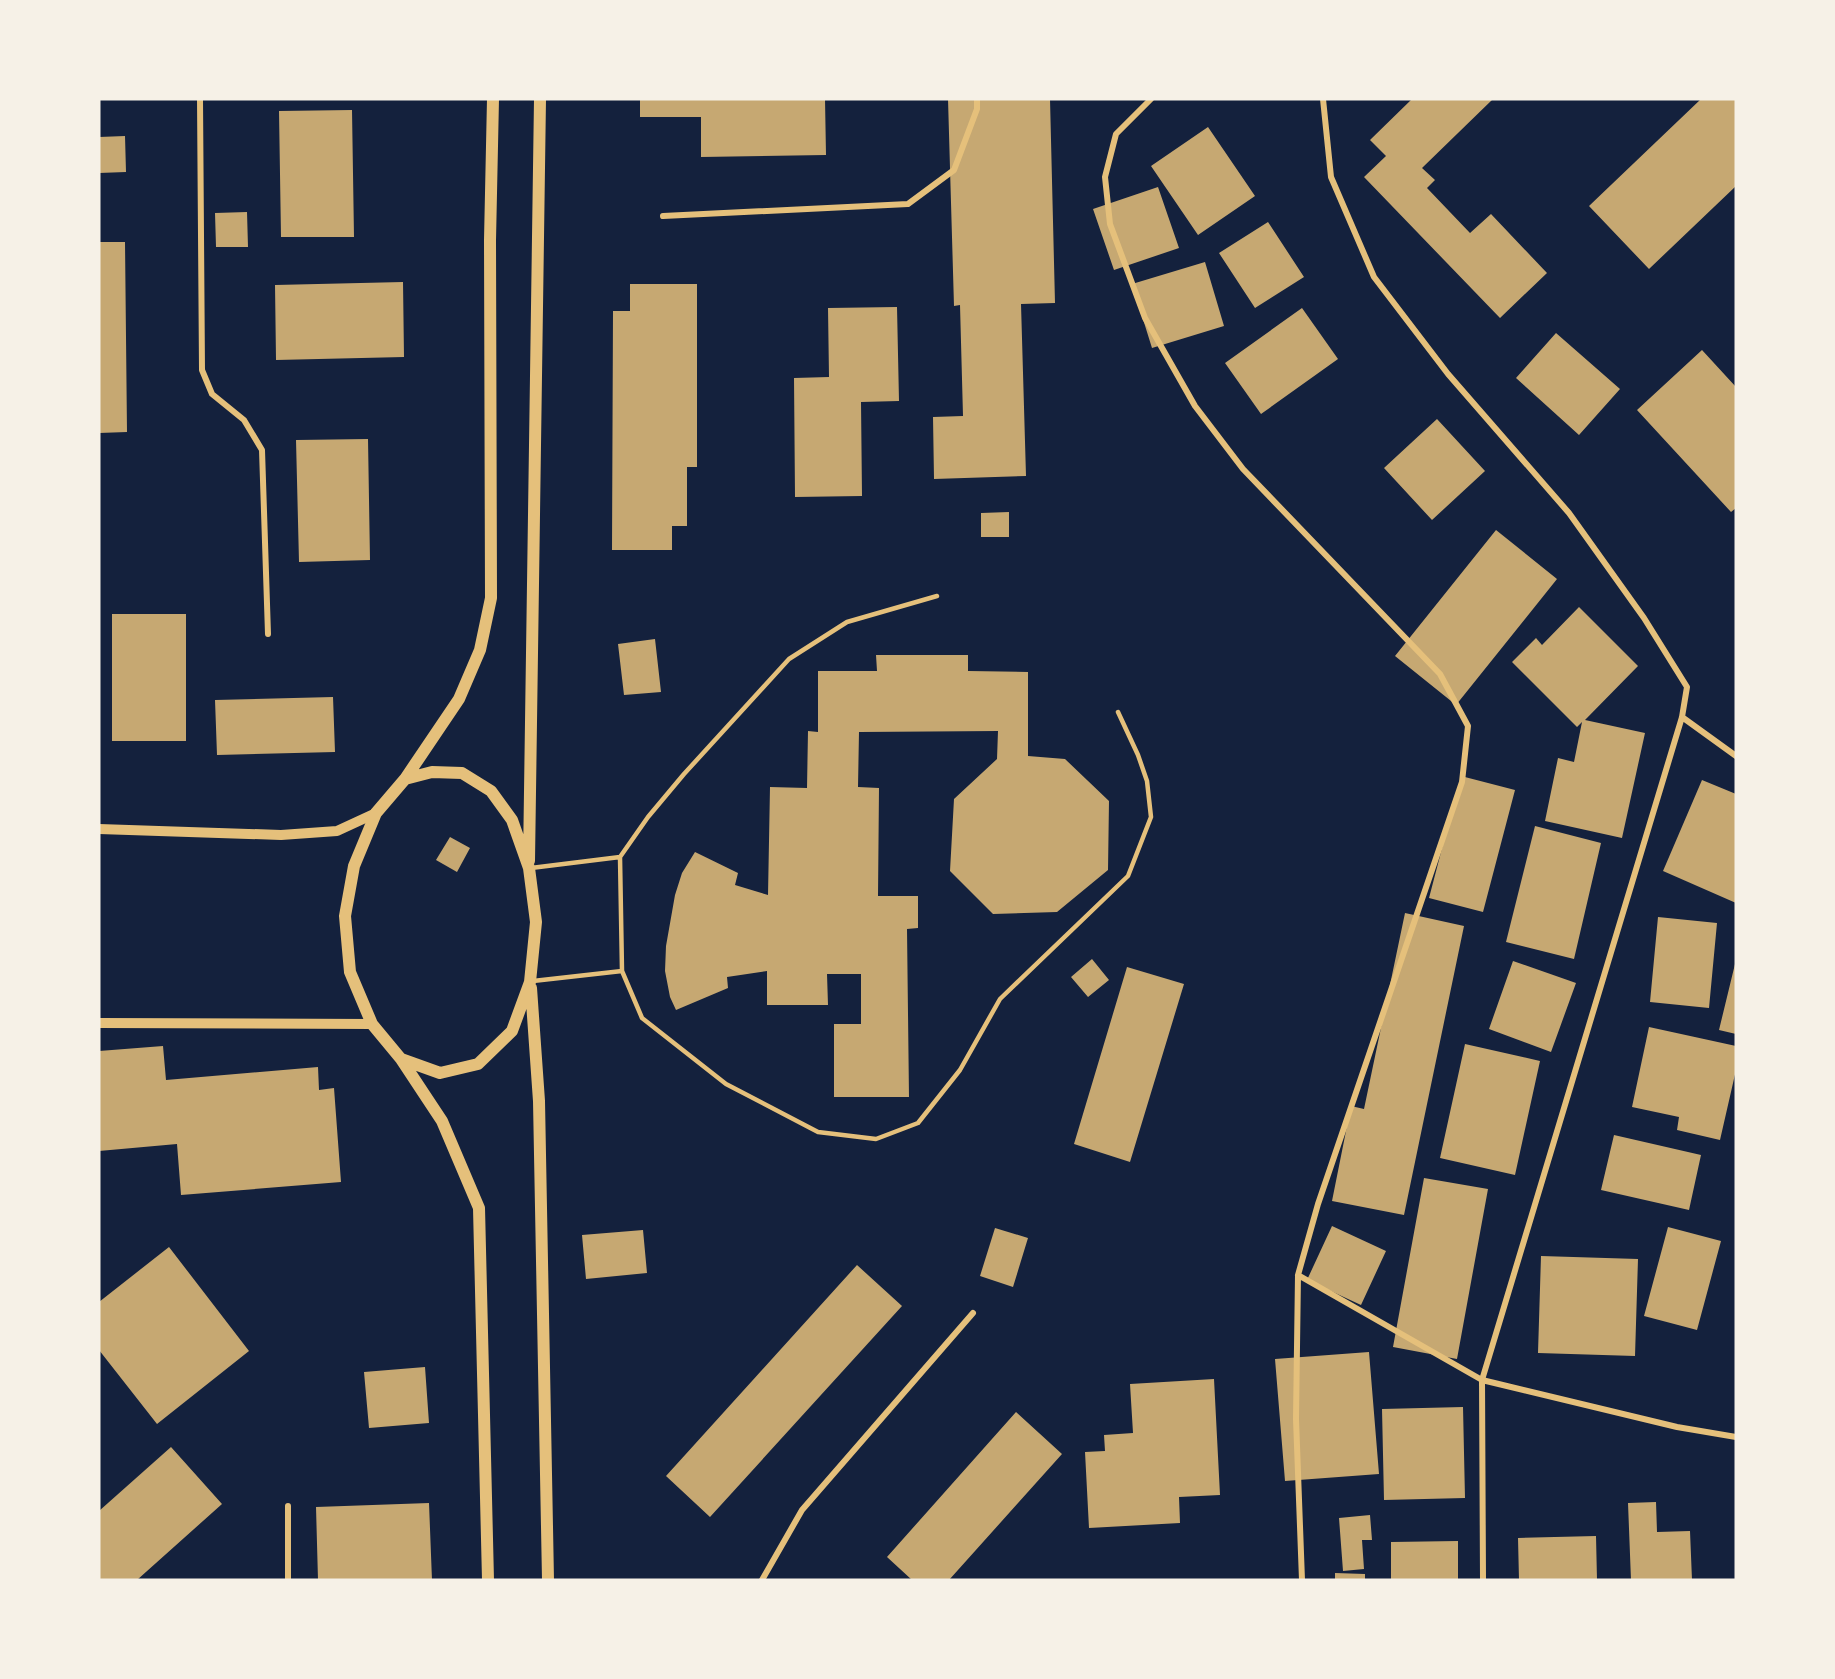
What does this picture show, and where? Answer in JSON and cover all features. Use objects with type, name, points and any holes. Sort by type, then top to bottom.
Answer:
[{"type":"main road","points":[[488,1580],[479,1208],[442,1121],[401,1059],[372,1024],[350,972],[345,916],[354,866],[376,813],[405,779],[459,699],[480,650],[491,598],[490,240],[493,99]]},
{"type":"main road","points":[[540,99],[529,868],[536,922],[530,982],[539,1101],[548,1580]]},
{"type":"main road","points":[[405,779],[432,772],[462,773],[491,791],[512,820],[529,868]]},
{"type":"main road","points":[[401,1059],[440,1073],[478,1064],[512,1031],[530,982]]},
{"type":"street","points":[[200,99],[202,370],[212,394],[244,420],[262,450],[268,634]]},
{"type":"street","points":[[663,216],[908,204],[954,170],[977,110],[976,99]]},
{"type":"street","points":[[1151,99],[1116,134],[1105,177],[1110,224],[1145,318],[1195,406],[1243,469],[1440,674],[1468,726],[1462,782],[1318,1204],[1298,1275],[1296,1419],[1302,1580]]},
{"type":"street","points":[[1323,99],[1331,177],[1374,278],[1448,374],[1569,513],[1644,618],[1687,687],[1682,717],[1482,1380],[1483,1580]]},
{"type":"street","points":[[1682,717],[1736,756]]},
{"type":"street","points":[[99,829],[281,835],[337,831],[376,813]]},
{"type":"street","points":[[99,1023],[372,1024]]},
{"type":"street","points":[[1298,1275],[1482,1380],[1677,1427],[1736,1437]]},
{"type":"street","points":[[762,1580],[802,1510],[973,1313]]},
{"type":"street","points":[[288,1506],[288,1580]]},
{"type":"lane","points":[[937,596],[847,622],[789,659],[684,774],[648,817],[620,857],[622,971],[642,1018],[726,1084],[818,1132],[876,1140],[918,1123],[960,1070],[1000,999],[1128,876],[1151,817],[1147,781],[1118,712]]},
{"type":"lane","points":[[529,868],[620,857]]},
{"type":"lane","points":[[530,982],[622,971]]},
{"type":"building","points":[[640,99],[825,99],[826,155],[701,157],[701,117],[640,117]]},
{"type":"building","points":[[948,99],[1050,99],[1055,303],[1021,304],[1026,476],[934,479],[933,417],[963,416],[960,305],[954,306]]},
{"type":"building","points":[[1412,99],[1493,99],[1422,168],[1435,180],[1427,188],[1470,233],[1491,214],[1547,273],[1500,318],[1364,177],[1386,156],[1370,140]]},
{"type":"building","points":[[1701,99],[1736,99],[1736,186],[1649,269],[1589,206]]},
{"type":"building","points":[[352,110],[354,237],[281,237],[279,111]]},
{"type":"building","points":[[1208,127],[1255,196],[1198,235],[1151,166]]},
{"type":"building","points":[[125,136],[126,172],[99,173],[99,137]]},
{"type":"building","points":[[1158,187],[1179,248],[1114,270],[1093,209]]},
{"type":"building","points":[[247,212],[248,247],[216,247],[215,213]]},
{"type":"building","points":[[1268,222],[1304,277],[1255,308],[1219,253]]},
{"type":"building","points":[[99,242],[125,242],[127,432],[99,433]]},
{"type":"building","points":[[1205,262],[1224,326],[1152,348],[1132,284]]},
{"type":"building","points":[[403,282],[404,357],[276,360],[275,285]]},
{"type":"building","points":[[630,284],[697,284],[697,467],[687,467],[687,526],[672,526],[672,550],[612,550],[613,311],[630,311]]},
{"type":"building","points":[[897,307],[899,401],[861,402],[862,496],[795,497],[794,378],[829,377],[828,308]]},
{"type":"building","points":[[1302,308],[1338,359],[1261,414],[1225,363]]},
{"type":"building","points":[[1556,333],[1620,389],[1579,435],[1516,378]]},
{"type":"building","points":[[1702,350],[1736,387],[1736,508],[1731,512],[1637,410]]},
{"type":"building","points":[[1437,419],[1485,471],[1432,520],[1384,468]]},
{"type":"building","points":[[368,439],[370,560],[299,562],[296,440]]},
{"type":"building","points":[[1009,512],[1009,537],[981,537],[981,513]]},
{"type":"building","points":[[1496,530],[1557,579],[1456,705],[1395,656]]},
{"type":"building","points":[[1579,607],[1638,666],[1585,720],[1645,733],[1622,838],[1545,821],[1558,758],[1574,762],[1582,722],[1577,727],[1512,662],[1536,638],[1542,645]]},
{"type":"building","points":[[112,614],[186,614],[186,741],[112,741]]},
{"type":"building","points":[[655,639],[661,692],[624,695],[618,644]]},
{"type":"building","points":[[876,655],[968,655],[968,671],[1028,672],[1028,756],[1065,759],[1109,801],[1108,870],[1057,912],[993,914],[950,871],[954,799],[997,759],[998,731],[859,732],[858,787],[879,788],[878,896],[918,896],[918,928],[907,929],[909,1097],[834,1097],[834,1024],[861,1024],[861,974],[827,974],[828,1005],[767,1005],[767,971],[727,977],[728,988],[676,1010],[670,997],[665,971],[666,946],[675,895],[682,873],[695,852],[738,873],[735,885],[768,895],[770,787],[807,788],[808,731],[818,732],[818,671],[877,671]]},
{"type":"building","points":[[333,697],[335,752],[217,755],[215,700]]},
{"type":"building","points":[[1461,776],[1515,790],[1483,912],[1429,898]]},
{"type":"building","points":[[1702,780],[1736,794],[1736,903],[1663,871]]},
{"type":"building","points":[[1535,826],[1601,843],[1574,959],[1506,942]]},
{"type":"building","points":[[450,837],[470,848],[457,872],[436,860]]},
{"type":"building","points":[[1405,913],[1464,926],[1404,1215],[1332,1201],[1351,1106],[1364,1109]]},
{"type":"building","points":[[1658,917],[1717,923],[1709,1008],[1650,1002]]},
{"type":"building","points":[[1092,959],[1109,980],[1088,997],[1071,977]]},
{"type":"building","points":[[1513,961],[1576,983],[1551,1052],[1489,1029]]},
{"type":"building","points":[[1736,964],[1736,1034],[1719,1030]]},
{"type":"building","points":[[1127,967],[1184,984],[1130,1162],[1074,1144]]},
{"type":"building","points":[[1649,1027],[1736,1046],[1736,1070],[1720,1140],[1677,1130],[1679,1117],[1632,1107]]},
{"type":"building","points":[[1465,1044],[1540,1061],[1515,1175],[1440,1158]]},
{"type":"building","points":[[163,1046],[166,1080],[318,1067],[319,1090],[334,1088],[341,1182],[181,1195],[177,1144],[99,1151],[99,1051]]},
{"type":"building","points":[[1614,1135],[1701,1155],[1689,1210],[1601,1190]]},
{"type":"building","points":[[1424,1178],[1488,1189],[1457,1359],[1393,1347]]},
{"type":"building","points":[[1332,1226],[1386,1251],[1361,1305],[1307,1280]]},
{"type":"building","points":[[1668,1227],[1721,1241],[1697,1330],[1644,1316]]},
{"type":"building","points":[[995,1228],[1028,1238],[1013,1287],[980,1276]]},
{"type":"building","points":[[643,1230],[647,1273],[586,1279],[582,1235]]},
{"type":"building","points":[[169,1247],[249,1351],[157,1424],[99,1350],[99,1302]]},
{"type":"building","points":[[1541,1256],[1638,1259],[1635,1356],[1538,1353]]},
{"type":"building","points":[[857,1265],[902,1306],[710,1517],[666,1476]]},
{"type":"building","points":[[1369,1352],[1379,1474],[1285,1481],[1275,1359]]},
{"type":"building","points":[[425,1367],[429,1423],[369,1428],[364,1372]]},
{"type":"building","points":[[1214,1379],[1220,1495],[1179,1497],[1180,1523],[1089,1528],[1085,1452],[1105,1451],[1104,1435],[1133,1433],[1130,1384]]},
{"type":"building","points":[[1463,1407],[1465,1498],[1384,1500],[1382,1409]]},
{"type":"building","points":[[1016,1412],[1062,1454],[949,1580],[912,1580],[887,1557]]},
{"type":"building","points":[[171,1447],[222,1504],[137,1580],[99,1580],[99,1511]]},
{"type":"building","points":[[1656,1502],[1657,1532],[1690,1531],[1692,1580],[1631,1580],[1628,1503]]},
{"type":"building","points":[[429,1503],[432,1580],[318,1580],[316,1507]]},
{"type":"building","points":[[1370,1515],[1372,1540],[1362,1540],[1364,1569],[1343,1571],[1339,1518]]},
{"type":"building","points":[[1596,1536],[1597,1580],[1519,1580],[1518,1538]]},
{"type":"building","points":[[1458,1541],[1458,1580],[1391,1580],[1391,1542]]},
{"type":"building","points":[[1335,1573],[1365,1574],[1365,1580],[1335,1580]]}]
